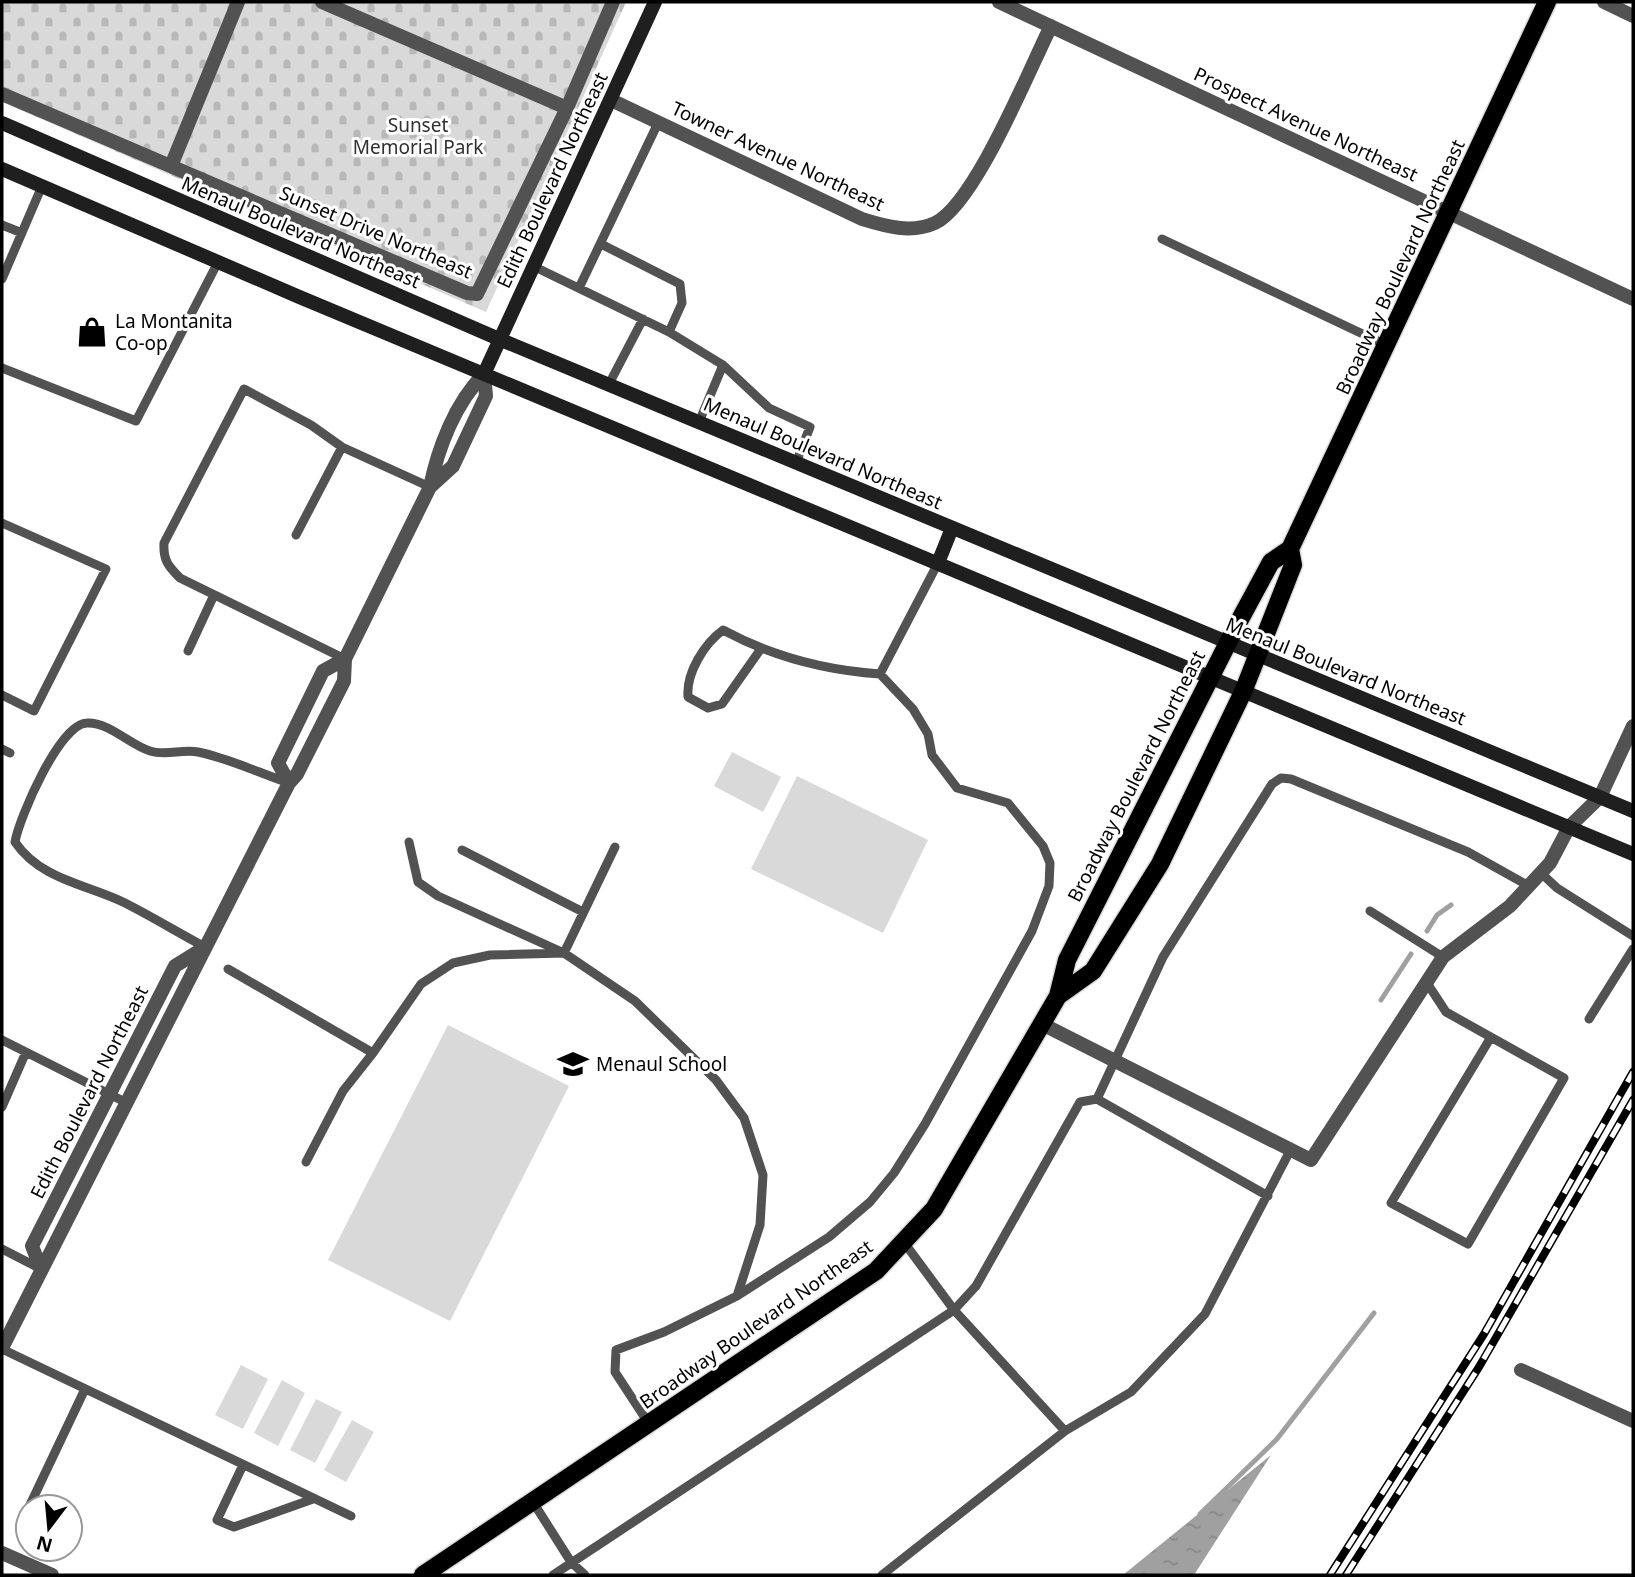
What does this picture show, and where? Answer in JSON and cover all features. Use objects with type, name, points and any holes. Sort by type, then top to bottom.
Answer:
[{"type":"main road","name":"Edith Boulevard Northeast","points":[[484,374],[655,2]]},
{"type":"main road","name":"Broadway Boulevard Northeast","points":[[423,1575],[650,1425],[876,1270],[934,1209],[1058,996],[1067,960],[1227,642],[1271,562],[1290,549],[1547,2]]},
{"type":"main road","name":"Menaul Boulevard Northeast","points":[[2,123],[499,339],[1633,811]]},
{"type":"main road","points":[[2,169],[1242,692],[1633,853]]},
{"type":"main road","points":[[938,563],[952,528]]},
{"type":"main road","name":"Broadway Boulevard Northeast","points":[[1058,996],[1093,971],[1160,864],[1242,692],[1293,565],[1290,549]]},
{"type":"street","points":[[171,166],[238,2]]},
{"type":"street","points":[[322,2],[567,108]]},
{"type":"street","name":"Sunset Drive Northeast","points":[[2,94],[467,293],[477,294],[567,108],[613,2]]},
{"type":"street","name":"Prospect Avenue Northeast","points":[[999,2],[1633,299]]},
{"type":"street","points":[[1604,2],[1633,16]]},
{"type":"street","name":"Towner Avenue Northeast","points":[[611,100],[862,219],[892,228],[933,223],[948,215],[974,182],[1051,26]]},
{"type":"street","name":"Edith Boulevard Northeast","points":[[2,1349],[205,947],[344,681],[345,659],[430,487],[436,457],[470,388],[484,374]]},
{"type":"street","name":"Edith Boulevard Northeast","points":[[430,487],[453,466],[486,396],[484,374]]},
{"type":"street","name":"Edith Boulevard Northeast","points":[[289,783],[278,763],[323,671],[345,659]]},
{"type":"street","points":[[1042,1024],[1311,1160],[1443,957],[1510,906],[1550,863],[1569,827],[1600,797],[1633,726]]},
{"type":"street","name":"Edith Boulevard Northeast","points":[[41,1269],[32,1246],[109,1094],[175,967],[205,947]]},
{"type":"street","points":[[1521,1370],[1633,1421]]},
{"type":"street","points":[[2,1553],[52,1575]]},
{"type":"lane","points":[[579,288],[658,122]]},
{"type":"lane","points":[[2,279],[42,187]]},
{"type":"lane","points":[[2,225],[22,233]]},
{"type":"lane","points":[[1162,239],[1386,345]]},
{"type":"lane","points":[[601,244],[680,284],[681,303],[669,332]]},
{"type":"lane","points":[[2,368],[136,421],[218,262]]},
{"type":"lane","points":[[533,266],[669,332],[723,365],[769,408],[810,427],[796,463]]},
{"type":"lane","points":[[609,384],[643,319]]},
{"type":"lane","points":[[699,422],[723,365]]},
{"type":"lane","points":[[345,659],[180,578],[168,567],[163,557],[164,543],[244,389],[311,425],[341,447],[430,487]]},
{"type":"lane","points":[[444,442],[460,450]]},
{"type":"lane","points":[[296,535],[341,447]]},
{"type":"lane","points":[[2,523],[106,569],[34,711],[2,695]]},
{"type":"lane","points":[[880,674],[938,563]]},
{"type":"lane","points":[[188,651],[214,595]]},
{"type":"lane","points":[[650,1425],[615,1372],[616,1350],[623,1345],[664,1332],[737,1296],[829,1237],[870,1202],[894,1173],[1032,931],[1049,886],[1050,863],[1043,846],[1008,803],[957,788],[932,755],[929,734],[913,709],[880,674],[836,671],[760,650],[723,630],[709,640],[687,685],[688,697],[708,708],[722,704],[760,650]]},
{"type":"lane","points":[[205,947],[141,911],[99,891],[72,884],[37,865],[24,856],[15,842],[18,822],[61,741],[73,728],[86,722],[104,727],[149,751],[166,754],[195,752],[289,783]]},
{"type":"lane","points":[[1097,1099],[1163,957],[1272,784],[1281,778],[1291,779],[1468,852],[1529,886]]},
{"type":"lane","points":[[409,842],[418,882],[438,896],[564,953],[635,1001],[716,1080],[744,1118],[763,1175],[760,1226],[737,1296]]},
{"type":"lane","points":[[564,953],[615,847]]},
{"type":"lane","points":[[462,850],[583,912]]},
{"type":"lane","points":[[1541,873],[1556,888],[1633,936]]},
{"type":"lane","points":[[1370,911],[1443,957]]},
{"type":"lane","points":[[1589,1019],[1633,950]]},
{"type":"lane","points":[[306,1162],[343,1091],[421,984],[453,964],[490,955],[564,953]]},
{"type":"lane","points":[[228,969],[373,1053]]},
{"type":"lane","points":[[1427,983],[1446,1012],[1491,1037],[1564,1078],[1468,1244],[1391,1203],[1491,1037]]},
{"type":"lane","points":[[2,1040],[127,1102]]},
{"type":"lane","points":[[2,1107],[26,1052]]},
{"type":"lane","points":[[552,1575],[954,1310],[976,1286],[1080,1102],[1097,1099],[1268,1196]]},
{"type":"lane","points":[[882,1575],[1065,1431],[1131,1392],[1205,1314],[1291,1149]]},
{"type":"lane","points":[[903,1241],[954,1310],[1065,1431]]},
{"type":"lane","points":[[2,1250],[41,1269]]},
{"type":"lane","points":[[2,1349],[351,1517]]},
{"type":"lane","points":[[35,1493],[85,1389]]},
{"type":"lane","points":[[243,1465],[217,1520],[234,1527],[313,1499]]},
{"type":"lane","points":[[533,1502],[571,1562],[585,1575]]},
{"type":"green space","name":"Sunset Memorial Park","points":[[2,2],[626,2],[486,312],[2,102]]},
{"type":"green space","points":[[732,752],[781,777],[763,812],[714,786]]},
{"type":"green space","points":[[797,776],[928,840],[883,933],[751,869]]},
{"type":"green space","points":[[448,1025],[569,1086],[450,1321],[328,1260]]},
{"type":"green space","points":[[241,1365],[268,1379],[243,1429],[215,1415]]},
{"type":"green space","points":[[282,1380],[305,1393],[278,1446],[254,1433]]},
{"type":"green space","points":[[316,1399],[342,1412],[315,1463],[290,1450]]},
{"type":"green space","points":[[352,1420],[374,1432],[346,1482],[324,1470]]},
{"type":"water","points":[[1271,1455],[1194,1575],[1123,1575]]},
{"type":"waterway","points":[[1427,931],[1437,915],[1451,905]]},
{"type":"waterway","points":[[1381,1000],[1411,954]]},
{"type":"waterway","points":[[1200,1514],[1277,1439],[1374,1313]]},
{"type":"railway","points":[[1330,1575],[1484,1334],[1633,1072]]},
{"type":"railway","points":[[1346,1575],[1479,1367],[1633,1100]]},
{"type":"place","name":"La Montanita Co-op","points":[[92,332]]},
{"type":"place","name":"Menaul School","points":[[573,1064]]}]
